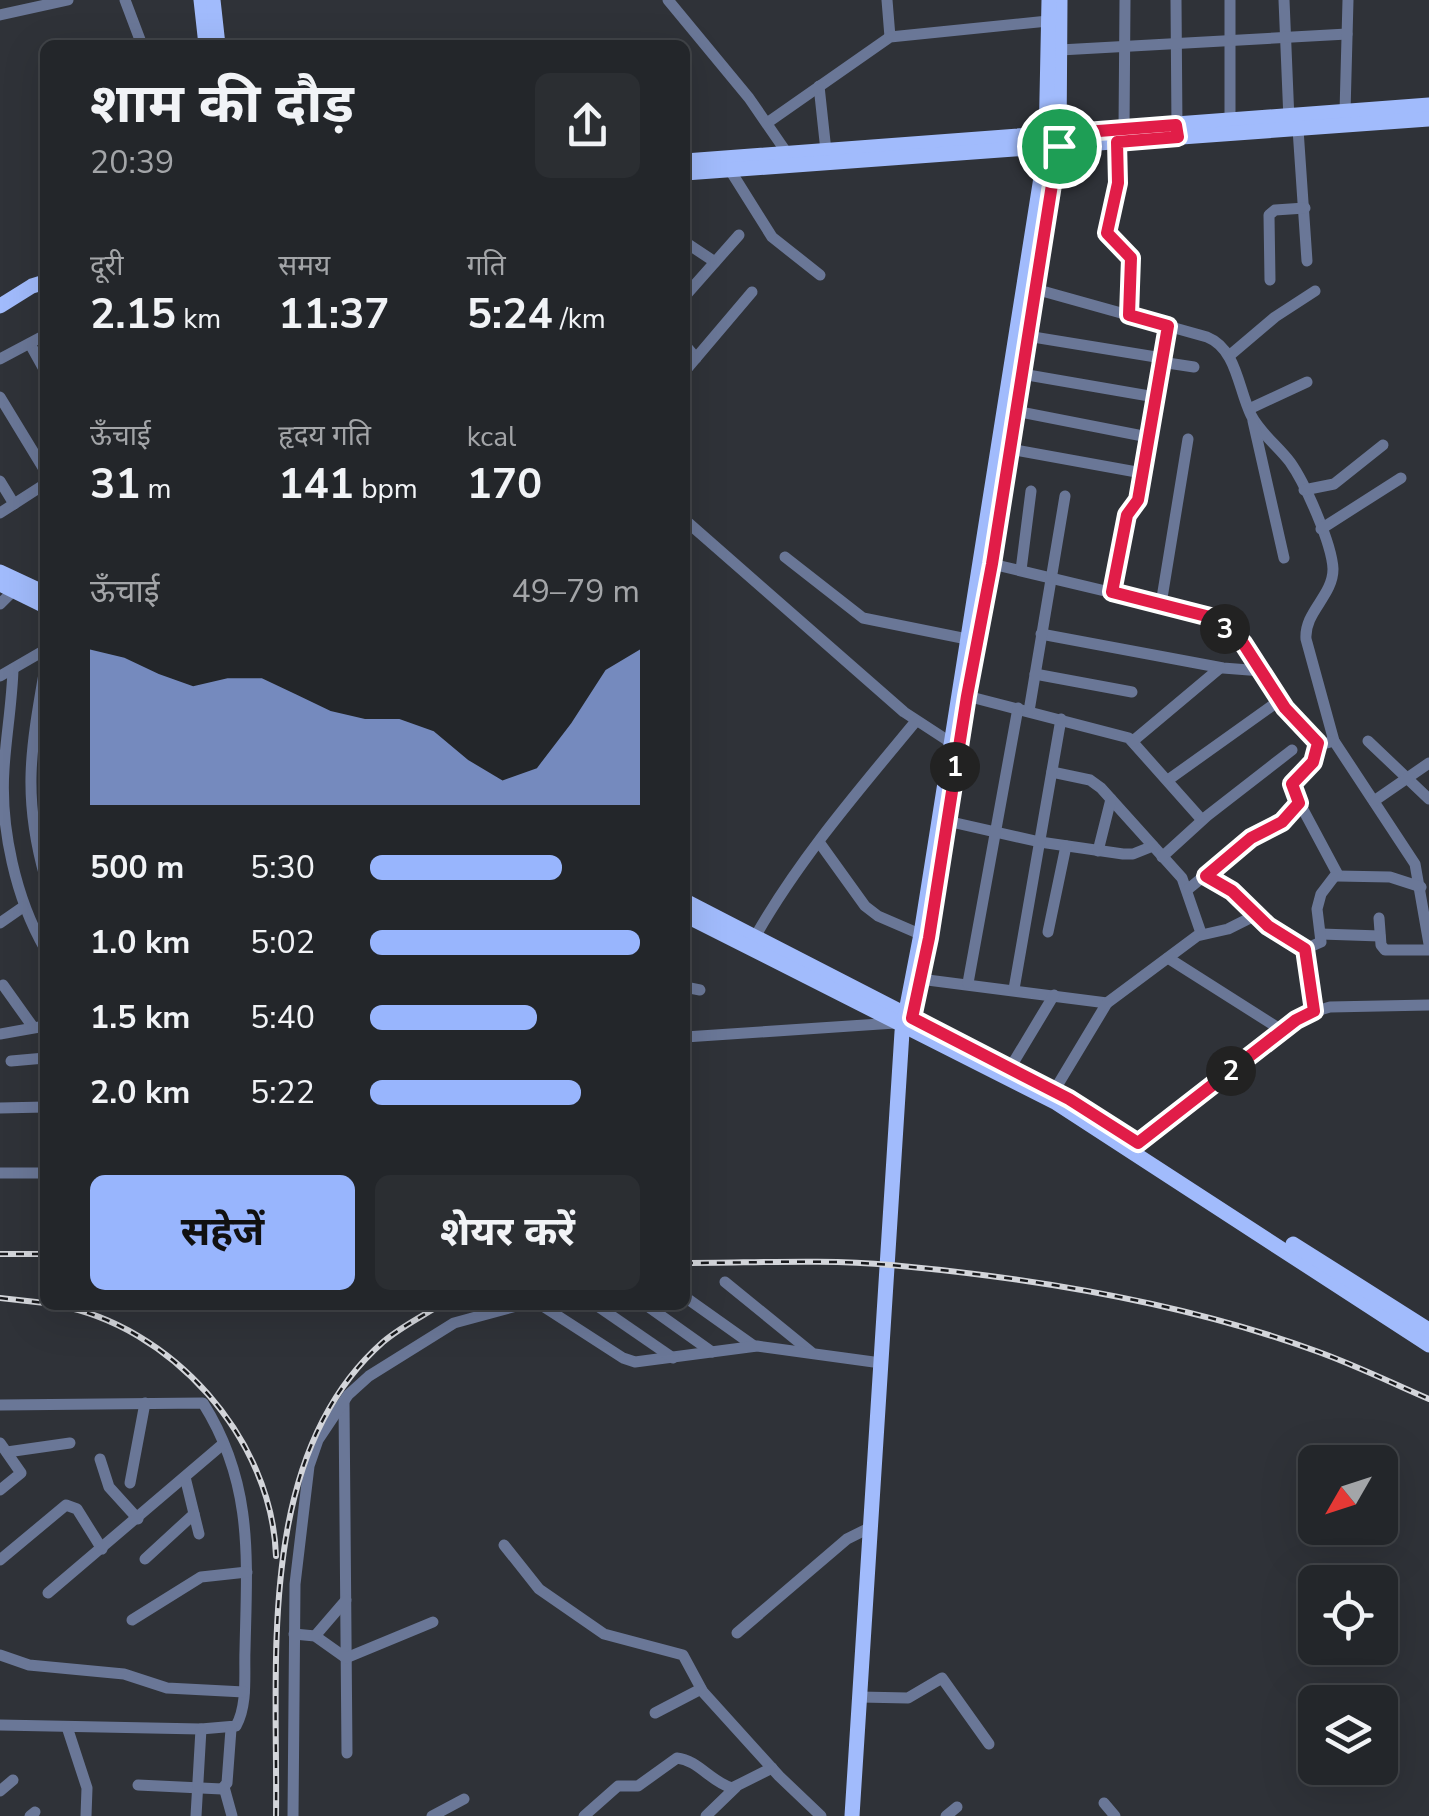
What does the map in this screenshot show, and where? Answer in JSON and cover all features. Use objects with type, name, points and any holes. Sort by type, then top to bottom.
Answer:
[{"type":"main road","points":[[201,0],[205,40]]},
{"type":"main road","points":[[213,0],[217,40]]},
{"type":"main road","points":[[925,936],[950,742],[1053,140],[1049,0]]},
{"type":"main road","points":[[852,1816],[905,1024],[925,936],[992,564],[1035,289],[1053,140],[1060,0]]},
{"type":"main road","points":[[1177,131],[1230,120],[1292,125],[1345,112],[1429,105]]},
{"type":"main road","points":[[690,162],[1429,119]]},
{"type":"main road","points":[[690,173],[730,170],[826,151],[1053,140]]},
{"type":"main road","points":[[0,306],[40,284]]},
{"type":"main road","points":[[0,572],[40,603]]},
{"type":"main road","points":[[12,585],[40,592]]},
{"type":"main road","points":[[690,904],[1133,1146],[1429,1330]]},
{"type":"main road","points":[[690,917],[746,937]]},
{"type":"main road","points":[[905,1024],[1054,1091],[1429,1344]]},
{"type":"street","points":[[0,15],[68,0]]},
{"type":"street","points":[[125,0],[140,40]]},
{"type":"street","points":[[668,0],[767,123],[790,159]]},
{"type":"street","points":[[887,0],[890,37]]},
{"type":"street","points":[[1125,0],[1118,183],[1107,229],[1109,237],[1131,258],[1129,315]]},
{"type":"street","points":[[1176,0],[1177,131]]},
{"type":"street","points":[[1230,0],[1230,120]]},
{"type":"street","points":[[1284,0],[1292,125],[1305,208],[1308,260]]},
{"type":"street","points":[[1345,112],[1348,0]]},
{"type":"street","points":[[767,123],[890,37],[1048,21]]},
{"type":"street","points":[[1060,50],[1347,34]]},
{"type":"street","points":[[819,86],[826,151]]},
{"type":"street","points":[[730,170],[772,237],[820,276]]},
{"type":"street","points":[[1270,280],[1268,215],[1275,210],[1305,208]]},
{"type":"street","points":[[690,290],[739,235]]},
{"type":"street","points":[[690,245],[715,262]]},
{"type":"street","points":[[1035,289],[1214,340],[1229,356],[1250,412],[1284,558]]},
{"type":"street","points":[[690,365],[752,292]]},
{"type":"street","points":[[1229,356],[1274,317],[1315,292]]},
{"type":"street","points":[[1112,592],[1127,515],[1136,503],[1168,326]]},
{"type":"street","points":[[1027,336],[1194,367]]},
{"type":"street","points":[[0,360],[40,338]]},
{"type":"street","points":[[30,344],[40,362]]},
{"type":"street","points":[[690,351],[696,358]]},
{"type":"street","points":[[1022,374],[1155,397]]},
{"type":"street","points":[[1250,412],[1307,382]]},
{"type":"street","points":[[0,397],[40,463]]},
{"type":"street","points":[[1015,410],[1148,436]]},
{"type":"street","points":[[1250,412],[1293,465],[1332,560],[1330,587],[1308,619],[1305,632],[1334,741],[1416,864],[1427,913],[1429,947],[1388,951],[1381,945],[1379,918]]},
{"type":"street","points":[[1161,604],[1188,440]]},
{"type":"street","points":[[1304,490],[1334,484],[1384,445]]},
{"type":"street","points":[[1010,449],[1142,473]]},
{"type":"street","points":[[1321,529],[1401,478]]},
{"type":"street","points":[[0,481],[14,504]]},
{"type":"street","points":[[0,513],[40,487]]},
{"type":"street","points":[[1021,570],[1031,491]]},
{"type":"street","points":[[968,983],[996,833],[1034,674],[1064,496]]},
{"type":"street","points":[[690,524],[916,721],[950,742]]},
{"type":"street","points":[[785,557],[863,618],[967,639]]},
{"type":"street","points":[[992,564],[1214,618],[1243,643],[1280,700],[1318,743]]},
{"type":"street","points":[[0,604],[12,585]]},
{"type":"street","points":[[1041,634],[1220,668],[1262,671]]},
{"type":"street","points":[[0,676],[40,653]]},
{"type":"street","points":[[1133,741],[1220,668]]},
{"type":"street","points":[[13,669],[4,745],[5,832],[23,907],[40,928]]},
{"type":"street","points":[[1034,674],[1132,692]]},
{"type":"street","points":[[967,696],[1123,735],[1133,741],[1202,820]]},
{"type":"street","points":[[1168,780],[1280,700]]},
{"type":"street","points":[[40,701],[28,780],[40,857]]},
{"type":"street","points":[[1014,990],[1061,719]]},
{"type":"street","points":[[746,937],[916,721]]},
{"type":"street","points":[[1318,743],[1334,741]]},
{"type":"street","points":[[1368,741],[1429,799]]},
{"type":"street","points":[[1305,949],[1320,944],[1317,909],[1322,894],[1336,876],[1336,869],[1292,784],[1313,762],[1318,743]]},
{"type":"street","points":[[1162,857],[1202,820],[1292,750]]},
{"type":"street","points":[[1374,801],[1429,763]]},
{"type":"street","points":[[1052,772],[1090,780],[1111,799],[1182,878],[1202,934]]},
{"type":"street","points":[[1098,850],[1111,799]]},
{"type":"street","points":[[1187,890],[1251,838],[1282,822],[1299,803]]},
{"type":"street","points":[[946,821],[1040,842],[1128,855],[1153,846]]},
{"type":"street","points":[[819,842],[865,906],[878,916],[925,936]]},
{"type":"street","points":[[1048,932],[1066,846]]},
{"type":"street","points":[[1206,876],[1232,891],[1256,915],[1305,949],[1314,1011]]},
{"type":"street","points":[[1336,876],[1394,877],[1421,887]]},
{"type":"street","points":[[0,923],[23,907]]},
{"type":"street","points":[[1054,1091],[1107,1003],[1202,934],[1223,930],[1256,915]]},
{"type":"street","points":[[1321,934],[1380,936]]},
{"type":"street","points":[[1168,958],[1282,1031]]},
{"type":"street","points":[[916,978],[1107,1003]]},
{"type":"street","points":[[3,986],[39,1027]]},
{"type":"street","points":[[690,988],[700,990]]},
{"type":"street","points":[[1010,1068],[1054,996]]},
{"type":"street","points":[[1133,1146],[1282,1031],[1314,1011],[1429,1005]]},
{"type":"street","points":[[690,1037],[905,1024]]},
{"type":"street","points":[[0,1034],[39,1027]]},
{"type":"street","points":[[11,1061],[40,1058]]},
{"type":"street","points":[[0,1108],[40,1108]]},
{"type":"street","points":[[0,1172],[40,1173]]},
{"type":"street","points":[[725,1282],[814,1354]]},
{"type":"street","points":[[690,1301],[754,1346]]},
{"type":"street","points":[[294,1816],[295,1584],[310,1466],[318,1440],[344,1401],[369,1376],[440,1331],[466,1318],[499,1310]]},
{"type":"street","points":[[548,1310],[628,1361],[754,1346],[881,1364]]},
{"type":"street","points":[[603,1310],[673,1358]]},
{"type":"street","points":[[653,1310],[712,1352]]},
{"type":"street","points":[[344,1401],[347,1752]]},
{"type":"street","points":[[130,1483],[145,1403]]},
{"type":"street","points":[[0,1405],[203,1403],[237,1480],[248,1536],[244,1692],[240,1721],[231,1728],[0,1726]]},
{"type":"street","points":[[3,1448],[70,1443]]},
{"type":"street","points":[[48,1593],[223,1444]]},
{"type":"street","points":[[0,1490],[21,1473],[3,1448]]},
{"type":"street","points":[[100,1459],[109,1487],[138,1519]]},
{"type":"street","points":[[185,1477],[198,1534]]},
{"type":"street","points":[[0,1560],[66,1505],[77,1509],[102,1550]]},
{"type":"street","points":[[145,1559],[194,1514]]},
{"type":"street","points":[[738,1633],[841,1544],[871,1527]]},
{"type":"street","points":[[504,1545],[538,1589],[604,1634],[683,1654],[701,1689],[821,1816]]},
{"type":"street","points":[[132,1620],[201,1577],[247,1572]]},
{"type":"street","points":[[315,1636],[346,1600]]},
{"type":"street","points":[[346,1658],[433,1622]]},
{"type":"street","points":[[294,1634],[315,1636],[346,1658]]},
{"type":"street","points":[[0,1655],[29,1665],[124,1674],[167,1688],[244,1692]]},
{"type":"street","points":[[860,1698],[908,1698],[942,1678],[989,1744]]},
{"type":"street","points":[[656,1713],[701,1689]]},
{"type":"street","points":[[67,1727],[86,1788],[86,1816]]},
{"type":"street","points":[[231,1728],[224,1787],[232,1816]]},
{"type":"street","points":[[196,1816],[201,1730]]},
{"type":"street","points":[[584,1816],[618,1786],[638,1786],[677,1758],[690,1760],[722,1785],[736,1787]]},
{"type":"street","points":[[706,1816],[736,1787],[772,1768]]},
{"type":"street","points":[[0,1791],[13,1780]]},
{"type":"street","points":[[138,1785],[220,1790],[224,1787]]},
{"type":"street","points":[[432,1816],[464,1799]]},
{"type":"street","points":[[1104,1803],[1115,1816]]},
{"type":"street","points":[[946,1816],[958,1807]]},
{"type":"railway","points":[[0,1254],[40,1254]]},
{"type":"railway","points":[[690,1263],[891,1265],[1107,1294],[1265,1334],[1331,1356],[1429,1399]]},
{"type":"railway","points":[[0,1298],[40,1302]]},
{"type":"railway","points":[[74,1310],[138,1336],[175,1362],[208,1394],[235,1430],[256,1470],[270,1512],[276,1556]]},
{"type":"railway","points":[[276,1816],[277,1628],[282,1563],[293,1501],[313,1442],[342,1388],[383,1342],[432,1310]]},
{"type":"route","points":[[1176,125],[1178,137],[1117,142],[1118,183],[1107,233],[1131,258],[1129,315],[1168,326],[1138,500],[1127,515],[1112,592],[1214,618],[1243,643],[1285,708],[1318,743],[1313,762],[1292,784],[1299,803],[1278,826],[1251,838],[1206,876],[1232,891],[1268,926],[1305,949],[1314,1011],[1296,1020],[1138,1143],[1069,1099],[912,1018],[929,938],[1059,146],[1060,134],[1176,125]]}]
